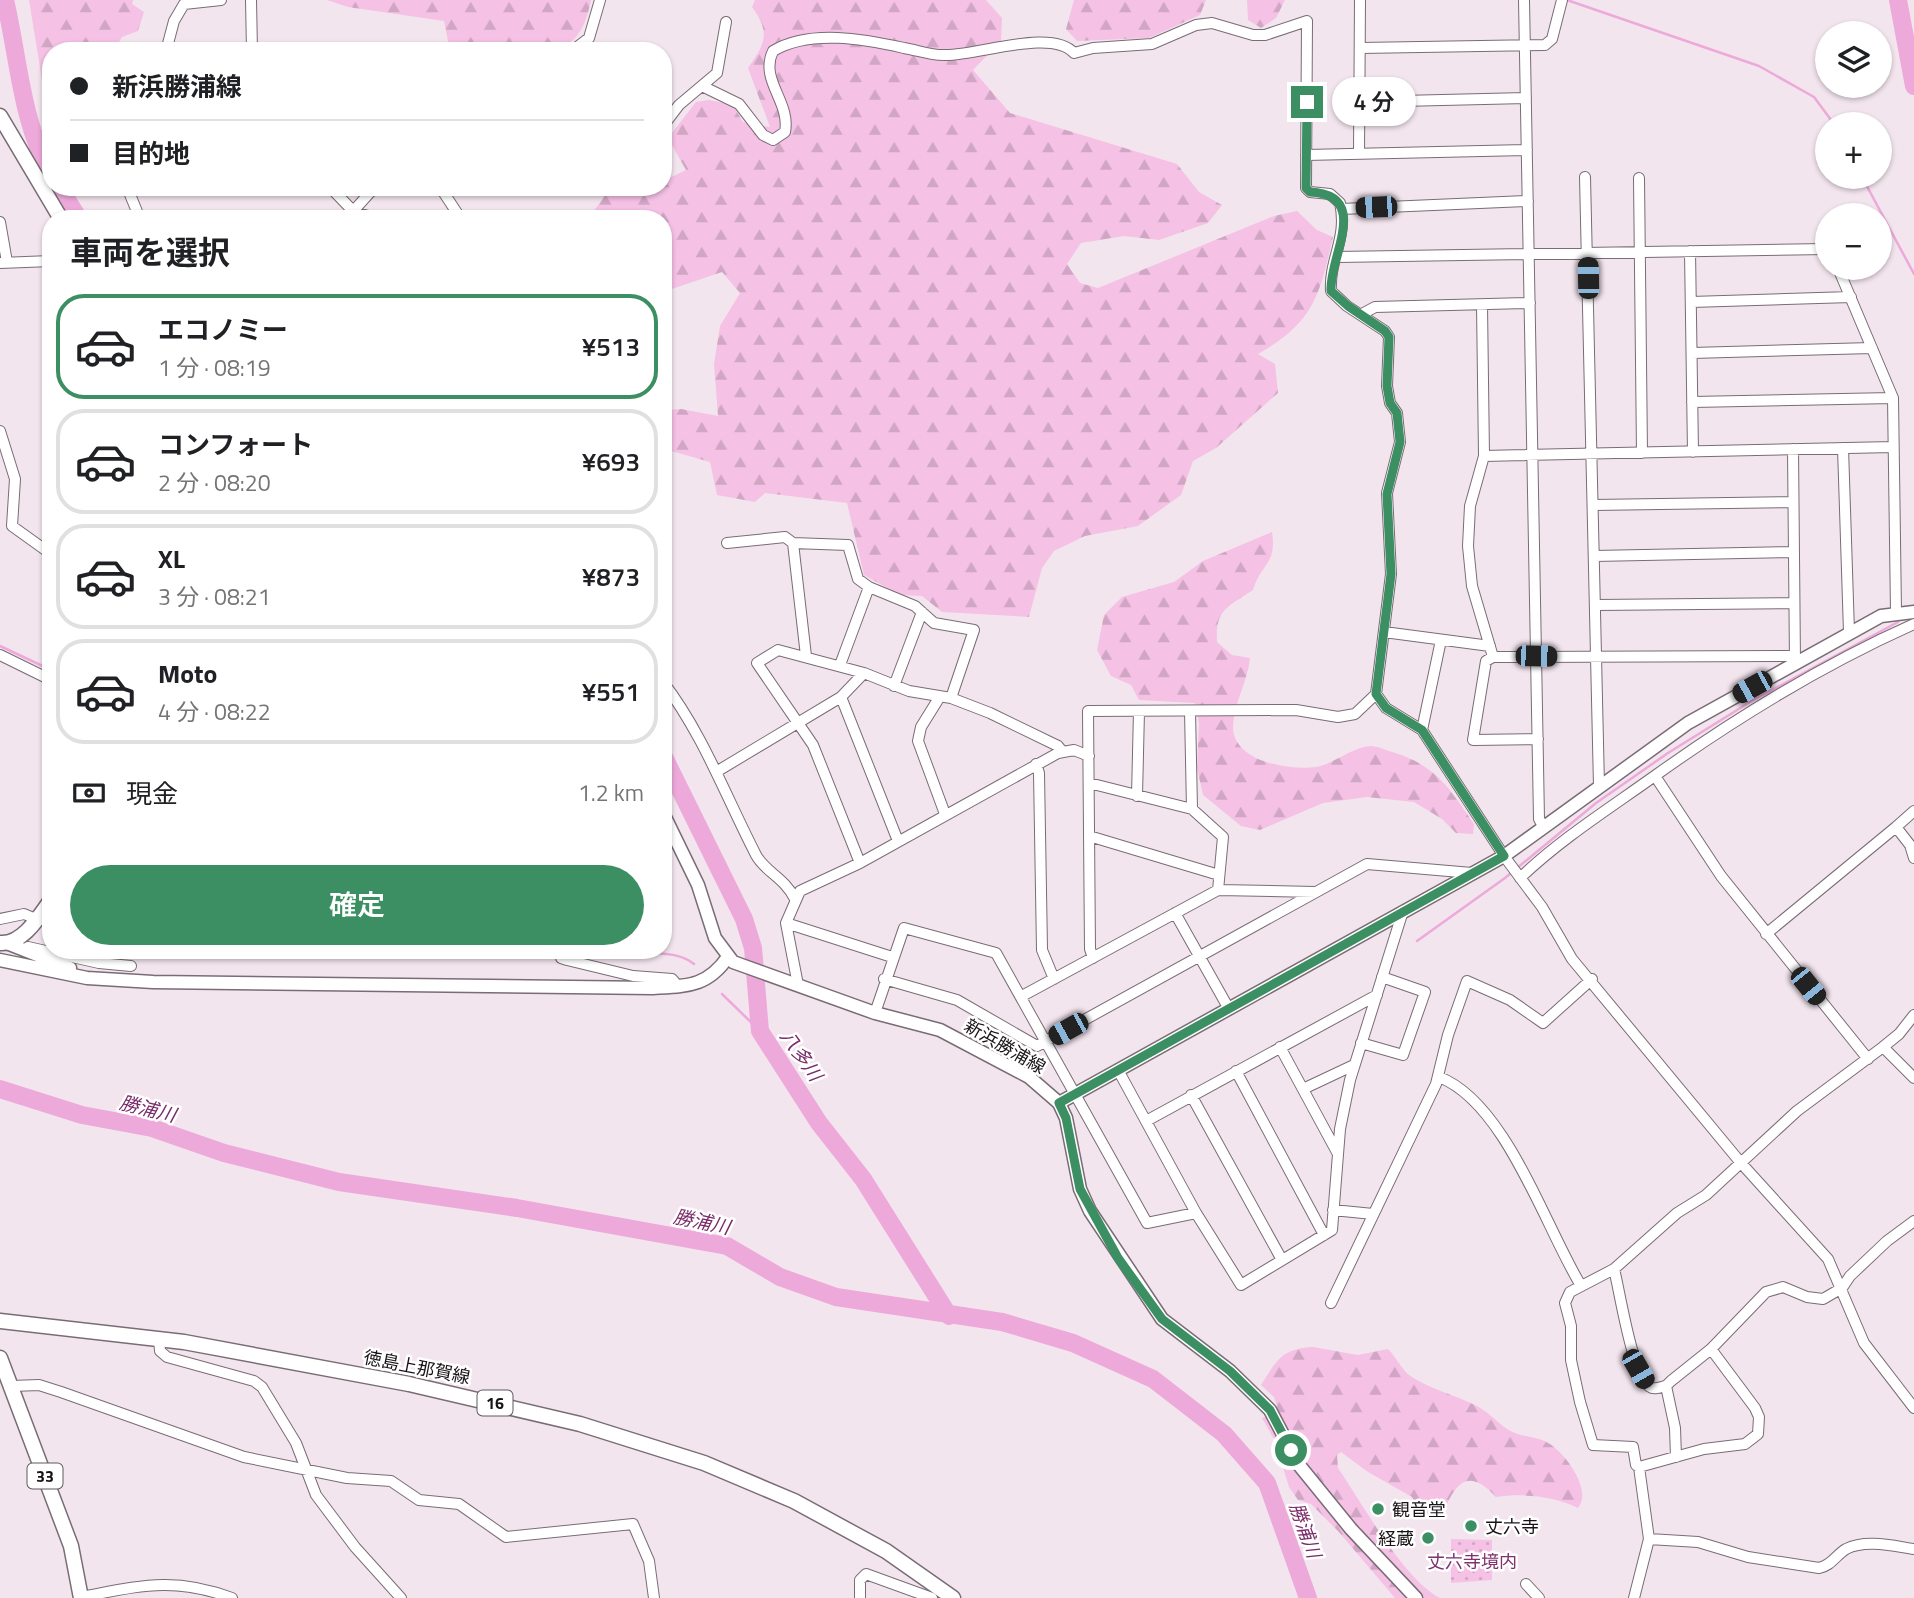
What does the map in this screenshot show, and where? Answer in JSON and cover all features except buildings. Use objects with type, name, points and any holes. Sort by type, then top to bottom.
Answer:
[{"type":"main road","points":[[0,116],[42,187]]},
{"type":"main road","points":[[4,943],[19,938],[42,912]]},
{"type":"main road","name":"徳島上那賀線","points":[[0,1321],[159,1339],[464,1395],[580,1424],[704,1463],[794,1501],[886,1551],[953,1598]]},
{"type":"main road","name":"33","points":[[0,1358],[71,1546],[81,1597]]},
{"type":"street","points":[[168,42],[174,21],[184,4],[221,0]]},
{"type":"street","points":[[251,0],[252,42]]},
{"type":"street","points":[[584,42],[589,38],[600,0]]},
{"type":"street","points":[[1359,153],[1360,0]]},
{"type":"street","points":[[1524,0],[1539,819],[1543,826]]},
{"type":"street","points":[[1360,48],[1545,45],[1552,39],[1562,0]]},
{"type":"street","points":[[704,87],[740,104],[763,135],[772,140],[785,132],[787,123],[769,74],[768,63],[774,51],[799,40],[858,39],[943,56],[1001,49],[1031,41],[1055,41],[1066,44],[1074,53],[1093,48],[1152,44],[1196,24],[1212,23],[1253,35],[1265,35],[1307,21],[1306,188],[1310,192],[1330,194],[1341,209],[1342,240],[1331,291],[1389,337],[1387,386],[1390,403],[1397,413],[1400,442],[1387,494],[1391,574],[1376,694],[1356,714],[1338,717],[1297,710],[1088,711],[1090,949],[1093,958]]},
{"type":"street","points":[[672,115],[718,72],[726,22]]},
{"type":"street","points":[[1359,102],[1526,98]]},
{"type":"street","points":[[1307,155],[1527,150]]},
{"type":"street","points":[[1585,177],[1599,786]]},
{"type":"street","points":[[1639,178],[1642,453]]},
{"type":"street","points":[[354,210],[367,196]]},
{"type":"street","points":[[1341,209],[1528,201]]},
{"type":"street","points":[[0,222],[4,263],[42,261]]},
{"type":"street","points":[[1337,257],[1815,248]]},
{"type":"street","points":[[1690,251],[1693,452]]},
{"type":"street","points":[[1843,280],[1893,398],[1896,611]]},
{"type":"street","points":[[1691,302],[1851,297]]},
{"type":"street","points":[[1362,314],[1375,307],[1530,303]]},
{"type":"street","points":[[1482,305],[1484,456],[1470,506],[1468,547],[1472,586],[1492,652],[1486,662],[1473,740],[1538,739]]},
{"type":"street","points":[[1692,353],[1872,348]]},
{"type":"street","points":[[1692,402],[1893,398]]},
{"type":"street","points":[[0,431],[15,479],[12,526],[42,548]]},
{"type":"street","points":[[1484,456],[1894,447]]},
{"type":"street","points":[[1843,448],[1849,632]]},
{"type":"street","points":[[1793,449],[1794,659]]},
{"type":"street","points":[[1593,505],[1793,502]]},
{"type":"street","points":[[727,543],[785,537],[793,543],[848,545],[858,579],[869,587],[915,606],[934,623],[974,630],[951,698]]},
{"type":"street","points":[[793,543],[806,656]]},
{"type":"street","points":[[1594,556],[1793,552]]},
{"type":"street","points":[[840,665],[869,587]]},
{"type":"street","points":[[1595,605],[1793,603]]},
{"type":"street","points":[[1416,1598],[1350,1529],[1299,1465],[1270,1410],[1230,1371],[1162,1319],[1090,1211],[1080,1189],[1066,1118],[1059,1103],[1504,856],[1688,723],[1794,659],[1881,615],[1896,611],[1914,612]]},
{"type":"street","points":[[894,686],[922,612]]},
{"type":"street","points":[[1520,878],[1592,818],[1656,776],[1706,738],[1823,671],[1914,624]]},
{"type":"street","points":[[1384,632],[1441,640],[1492,652],[1536,656],[1794,659]]},
{"type":"street","points":[[1422,730],[1441,640]]},
{"type":"street","points":[[860,863],[813,745],[796,724],[757,663],[778,650],[840,665],[894,686],[939,698],[951,698],[990,713],[1058,746],[1062,751]]},
{"type":"street","points":[[0,656],[42,676]]},
{"type":"street","points":[[716,772],[841,696],[864,673]]},
{"type":"street","points":[[1376,694],[1386,708],[1422,730],[1504,856],[1542,906],[1572,959],[1592,979],[1741,1163],[1828,1259],[1864,1343],[1910,1394],[1914,1408]]},
{"type":"street","points":[[841,696],[898,841]]},
{"type":"street","points":[[672,697],[716,772],[761,863],[780,876],[795,899]]},
{"type":"street","points":[[939,698],[921,727],[918,741],[945,814]]},
{"type":"street","points":[[1190,710],[1192,809]]},
{"type":"street","points":[[1137,796],[1139,711]]},
{"type":"street","points":[[795,984],[786,923],[800,891],[860,863],[1062,751],[1074,750],[1088,755]]},
{"type":"street","points":[[1036,764],[1039,773],[1042,950],[1054,979]]},
{"type":"street","points":[[1656,776],[1721,876],[1868,1059]]},
{"type":"street","points":[[1089,783],[1192,809],[1223,836],[1218,890]]},
{"type":"street","points":[[1766,934],[1914,811]]},
{"type":"street","points":[[1896,827],[1910,845],[1914,858]]},
{"type":"street","points":[[0,960],[87,978],[122,980],[678,986],[695,984],[712,976],[730,960],[715,938],[698,884],[672,831]]},
{"type":"street","points":[[1089,836],[1219,875]]},
{"type":"street","points":[[884,979],[957,1000],[1037,1046],[1367,864],[1472,873]]},
{"type":"street","points":[[1022,996],[1218,890],[1315,892]]},
{"type":"street","points":[[1118,1070],[1148,1120],[1196,1213],[1241,1285],[1332,1230],[1340,1129],[1354,1065],[1403,912]]},
{"type":"street","points":[[1175,913],[1229,1009]]},
{"type":"street","points":[[0,919],[24,914],[36,919]]},
{"type":"street","points":[[786,923],[892,957]]},
{"type":"street","points":[[875,1013],[884,979],[904,928],[996,953],[1147,1223],[1196,1213]]},
{"type":"street","points":[[4,943],[42,949]]},
{"type":"street","points":[[4,943],[42,958]]},
{"type":"street","points":[[43,959],[122,980]]},
{"type":"street","points":[[85,959],[131,966]]},
{"type":"street","points":[[565,959],[633,976],[672,979],[678,986]]},
{"type":"street","name":"新浜勝浦線","points":[[730,960],[875,1013],[952,1035],[1029,1077],[1059,1103]]},
{"type":"street","points":[[1361,1043],[1403,1055],[1425,992],[1382,977]]},
{"type":"street","points":[[1331,1303],[1439,1077],[1448,1035],[1467,981],[1510,1000],[1543,1023],[1592,979]]},
{"type":"street","points":[[1148,1120],[1377,995]]},
{"type":"street","points":[[1634,1598],[1649,1539],[1639,1467],[1636,1465],[1633,1447],[1593,1445],[1571,1360],[1571,1326],[1565,1303],[1570,1292],[1580,1284],[1614,1269],[1677,1213],[1706,1195],[1797,1111],[1899,1034],[1914,1015]]},
{"type":"street","points":[[1280,1047],[1338,1155]]},
{"type":"street","points":[[1883,1047],[1914,1077]]},
{"type":"street","points":[[1303,1089],[1354,1065]]},
{"type":"street","points":[[1236,1071],[1324,1235]]},
{"type":"street","points":[[1439,1077],[1461,1090],[1501,1132],[1580,1284]]},
{"type":"street","points":[[1191,1095],[1282,1260]]},
{"type":"street","points":[[1334,1210],[1373,1214]]},
{"type":"street","points":[[1614,1269],[1638,1369],[1648,1386],[1666,1387],[1711,1349],[1766,1292],[1775,1287],[1818,1299],[1842,1288],[1850,1276],[1887,1241],[1914,1221]]},
{"type":"street","points":[[159,1339],[160,1351],[167,1357],[254,1381],[262,1387],[296,1443],[316,1495],[401,1598]]},
{"type":"street","points":[[1639,1467],[1704,1449],[1745,1444],[1758,1434],[1759,1417],[1755,1408],[1711,1349]]},
{"type":"street","points":[[7,1376],[244,1457],[347,1478],[391,1481],[419,1500],[459,1504],[506,1537],[633,1524],[649,1561],[654,1598]]},
{"type":"street","points":[[1666,1387],[1675,1428],[1676,1457]]},
{"type":"street","points":[[1649,1539],[1698,1542],[1748,1557],[1819,1568],[1827,1566],[1849,1547],[1862,1544],[1914,1549]]},
{"type":"street","points":[[860,1598],[860,1580],[866,1574],[932,1598]]},
{"type":"street","points":[[81,1597],[161,1583],[206,1589],[232,1598]]},
{"type":"street","points":[[1526,1584],[1539,1598]]},
{"type":"green space","points":[[29,0],[133,0],[132,4],[144,12],[138,31],[122,37],[119,42],[42,42],[42,80]]},
{"type":"green space","points":[[327,0],[591,0],[581,29],[570,42],[448,42],[444,21],[348,7]]},
{"type":"green space","points":[[755,0],[986,0],[1002,18],[1001,41],[973,70],[1010,113],[1177,164],[1199,192],[1222,205],[1208,223],[1159,240],[1124,236],[1081,243],[1067,264],[1080,283],[1098,288],[1274,216],[1297,211],[1317,230],[1333,237],[1318,292],[1303,319],[1277,342],[1258,354],[1275,364],[1278,393],[1216,448],[1193,461],[1181,495],[1138,526],[1085,536],[1054,551],[1042,568],[1029,617],[942,612],[922,596],[900,595],[864,575],[847,503],[765,493],[755,502],[717,495],[710,462],[672,451],[672,410],[718,416],[714,364],[720,326],[740,293],[722,272],[672,289],[672,210],[594,210],[605,196],[672,196],[672,177],[686,170],[672,145],[672,133],[696,102],[709,100],[733,105],[743,122],[770,127],[748,68],[764,38],[762,24],[752,7]]},
{"type":"green space","points":[[1074,0],[1206,0],[1200,15],[1149,38],[1077,41],[1066,29]]},
{"type":"green space","points":[[1247,0],[1285,0],[1276,18],[1261,28],[1248,20]]},
{"type":"green space","points":[[1272,532],[1270,558],[1253,590],[1230,605],[1218,622],[1217,642],[1232,655],[1250,658],[1234,717],[1235,738],[1242,748],[1252,755],[1264,761],[1292,767],[1316,767],[1357,749],[1371,746],[1407,757],[1431,771],[1449,789],[1474,824],[1473,834],[1456,833],[1442,819],[1414,802],[1367,797],[1323,803],[1260,830],[1241,826],[1203,795],[1197,768],[1199,723],[1195,703],[1139,700],[1131,685],[1111,676],[1097,650],[1104,615],[1122,597],[1174,582],[1203,561]]},
{"type":"green space","points":[[1313,1347],[1358,1355],[1388,1349],[1406,1372],[1420,1382],[1477,1406],[1511,1431],[1550,1444],[1566,1459],[1579,1480],[1582,1500],[1578,1508],[1538,1497],[1496,1497],[1485,1487],[1468,1481],[1456,1489],[1441,1518],[1430,1519],[1419,1512],[1412,1497],[1368,1472],[1341,1452],[1337,1455],[1338,1468],[1385,1539],[1412,1575],[1440,1598],[1395,1598],[1338,1531],[1311,1504],[1298,1500],[1289,1487],[1275,1441],[1262,1418],[1279,1413],[1274,1397],[1261,1385],[1271,1369],[1287,1353]]},
{"type":"green space","name":"丈六寺境内","points":[[1451,1539],[1492,1540],[1492,1580],[1451,1583]]},
{"type":"waterway","name":"八多川","points":[[5,0],[27,111],[42,156]]},
{"type":"waterway","points":[[1567,0],[1759,66],[1814,97],[1825,112]]},
{"type":"waterway","points":[[1898,0],[1914,86]]},
{"type":"waterway","points":[[1868,189],[1914,274]]},
{"type":"waterway","name":"八多川","points":[[65,196],[73,210]]},
{"type":"waterway","points":[[1417,941],[1505,878],[1596,803],[1668,753],[1750,702],[1898,622]]},
{"type":"waterway","points":[[0,646],[42,666]]},
{"type":"waterway","name":"八多川","points":[[672,773],[744,919],[753,948],[760,1031],[819,1123],[863,1179],[949,1316]]},
{"type":"waterway","points":[[672,955],[694,964]]},
{"type":"waterway","points":[[722,994],[760,1031]]},
{"type":"waterway","name":"勝浦川","points":[[0,1089],[82,1115],[152,1128],[224,1153],[339,1182],[517,1208],[727,1246],[780,1277],[836,1297],[1002,1322],[1073,1343],[1153,1379],[1224,1434],[1267,1483],[1308,1598]]},
{"type":"place","name":"観音堂","points":[[1378,1509]]},
{"type":"place","name":"丈六寺","points":[[1471,1526]]},
{"type":"place","name":"経蔵","points":[[1428,1538]]},
{"type":"route","points":[[1291,1450],[1270,1410],[1230,1371],[1162,1319],[1118,1258],[1080,1189],[1066,1118],[1059,1103],[1504,856],[1422,730],[1386,708],[1376,694],[1391,574],[1387,494],[1400,442],[1397,413],[1390,403],[1386,377],[1390,345],[1385,331],[1331,291],[1332,271],[1342,240],[1343,218],[1340,203],[1330,194],[1310,192],[1306,188],[1307,102]]}]
